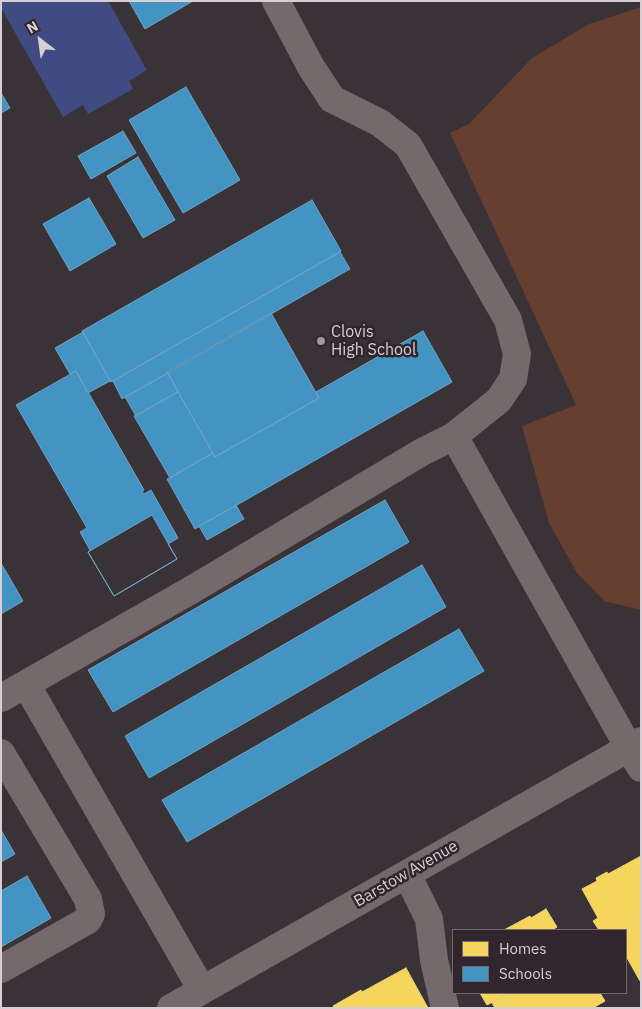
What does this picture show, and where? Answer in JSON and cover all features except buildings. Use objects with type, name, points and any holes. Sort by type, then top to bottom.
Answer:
[{"type":"street","points":[[1,698],[193,589],[422,452],[454,436],[499,400],[513,380],[517,354],[508,320],[408,146],[380,123],[332,99],[311,67],[276,1]]},
{"type":"street","points":[[454,436],[637,752]]},
{"type":"street","points":[[26,684],[202,990]]},
{"type":"street","name":"Barstow Avenue","points":[[171,1008],[407,874],[637,752]]},
{"type":"street","points":[[1,753],[88,899],[91,914],[88,920],[1,969]]},
{"type":"street","points":[[407,874],[429,919],[434,960],[444,1008]]},
{"type":"shaded area","points":[[641,7],[641,610],[604,601],[577,573],[549,523],[522,426],[576,405],[450,133],[469,124],[532,58],[589,24]]},
{"type":"water","points":[[1,1],[108,1],[147,70],[129,81],[133,89],[88,114],[83,105],[63,117],[1,8]]},
{"type":"place","name":"Clovis High School","points":[[321,341]]}]
